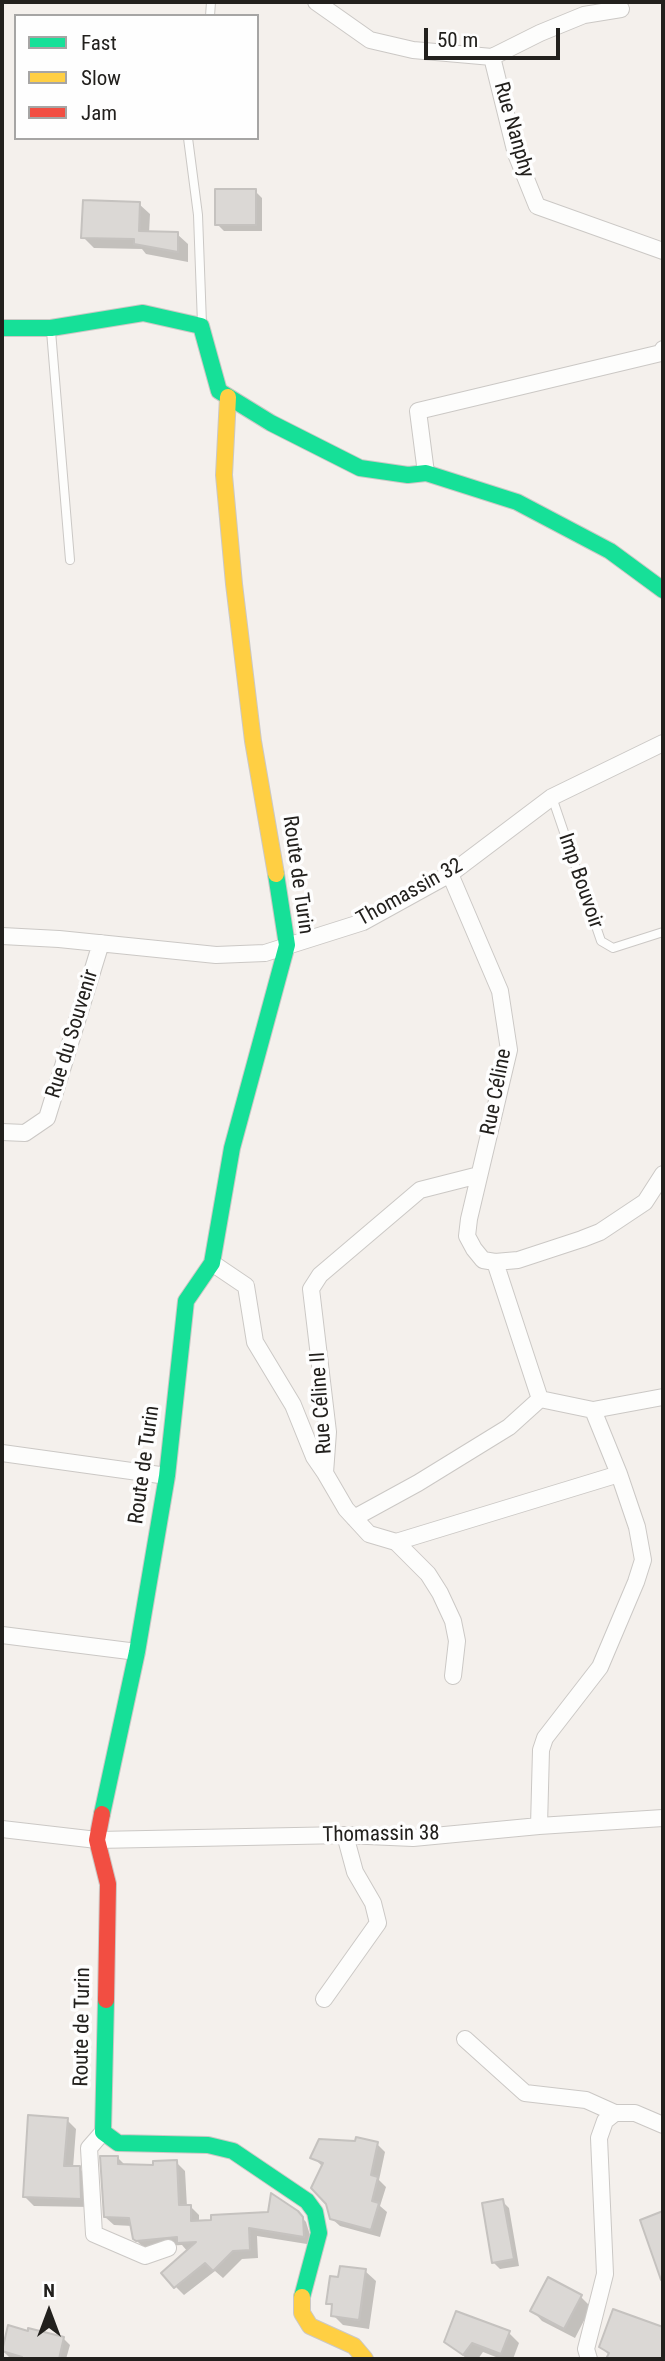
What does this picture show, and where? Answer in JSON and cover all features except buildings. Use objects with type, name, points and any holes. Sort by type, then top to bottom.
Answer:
[{"type":"street","points":[[316,2],[370,40],[413,50],[492,57]]},
{"type":"street","name":"Rue Nanphy","points":[[621,9],[584,15],[492,57],[516,154],[537,206],[663,251]]},
{"type":"street","points":[[2,328],[51,328],[143,313],[201,326],[219,391],[271,424],[360,468],[408,475],[426,473],[517,502],[610,551],[663,590]]},
{"type":"street","points":[[426,473],[418,411],[661,353],[663,349]]},
{"type":"street","name":"Route de Turin","points":[[103,2132],[108,1884],[97,1840],[137,1652],[167,1476],[186,1301],[212,1263],[232,1149],[287,944],[253,741],[234,583],[224,474],[228,397]]},
{"type":"street","name":"Thomassin 32","points":[[2,936],[216,955],[265,953],[363,922],[450,874],[552,797],[663,743]]},
{"type":"street","name":"Rue Céline","points":[[450,874],[500,991],[509,1050],[467,1236],[483,1260],[495,1262]]},
{"type":"street","name":"Rue du Souvenir","points":[[2,1132],[25,1133],[47,1118],[101,943]]},
{"type":"street","points":[[540,1399],[495,1262],[518,1260],[600,1232],[645,1202],[663,1174]]},
{"type":"street","name":"Rue Céline II","points":[[396,1542],[369,1534],[346,1509],[325,1472],[328,1432],[311,1289],[320,1275],[421,1190],[479,1175]]},
{"type":"street","points":[[212,1263],[246,1286],[255,1342],[293,1405],[314,1457],[325,1472]]},
{"type":"street","points":[[540,1399],[593,1410],[663,1397]]},
{"type":"street","points":[[354,1518],[484,1443],[509,1427],[540,1399]]},
{"type":"street","points":[[539,1826],[541,1750],[545,1738],[600,1667],[643,1560],[637,1527],[593,1410]]},
{"type":"street","points":[[2,1453],[167,1476]]},
{"type":"street","points":[[453,1676],[457,1641],[453,1621],[428,1574],[396,1542],[619,1474]]},
{"type":"street","points":[[2,1636],[137,1652]]},
{"type":"street","name":"Thomassin 38","points":[[2,1829],[97,1840],[345,1835],[413,1838],[663,1818]]},
{"type":"street","points":[[324,1999],[378,1923],[373,1903],[355,1872],[345,1835]]},
{"type":"street","points":[[465,2039],[525,2093],[586,2101],[615,2113],[635,2113],[663,2125]]},
{"type":"street","points":[[589,2359],[586,2349],[605,2274],[599,2138],[605,2121],[615,2113]]},
{"type":"street","points":[[168,2248],[145,2256],[139,2255],[94,2234],[89,2148],[103,2132],[118,2143],[208,2145],[233,2151],[307,2200],[315,2212],[319,2233],[301,2300],[302,2314],[310,2326],[354,2346],[365,2359]]},
{"type":"lane","points":[[188,140],[198,215],[203,319],[201,326]]},
{"type":"lane","points":[[51,328],[70,560]]},
{"type":"lane","name":"Imp Bouvoir","points":[[552,797],[601,941],[613,947],[663,932]]},
{"type":"traffic: fast","points":[[2,328],[51,328],[143,313],[201,326],[219,391],[271,423],[360,468],[408,475],[426,473],[517,502],[610,551],[663,590]]},
{"type":"traffic: fast","points":[[102,1814],[137,1652],[167,1476],[186,1301],[212,1263],[232,1148],[287,945],[276,874]]},
{"type":"traffic: fast","points":[[106,2000],[103,2132],[118,2143],[208,2145],[233,2151],[307,2201],[315,2212],[319,2233],[302,2297]]},
{"type":"traffic: slow","points":[[228,397],[224,475],[234,584],[253,741],[276,874]]},
{"type":"traffic: slow","points":[[302,2297],[302,2313],[310,2326],[354,2346],[365,2359]]},
{"type":"traffic: jam","points":[[102,1814],[97,1840],[108,1884],[106,2000]]}]
